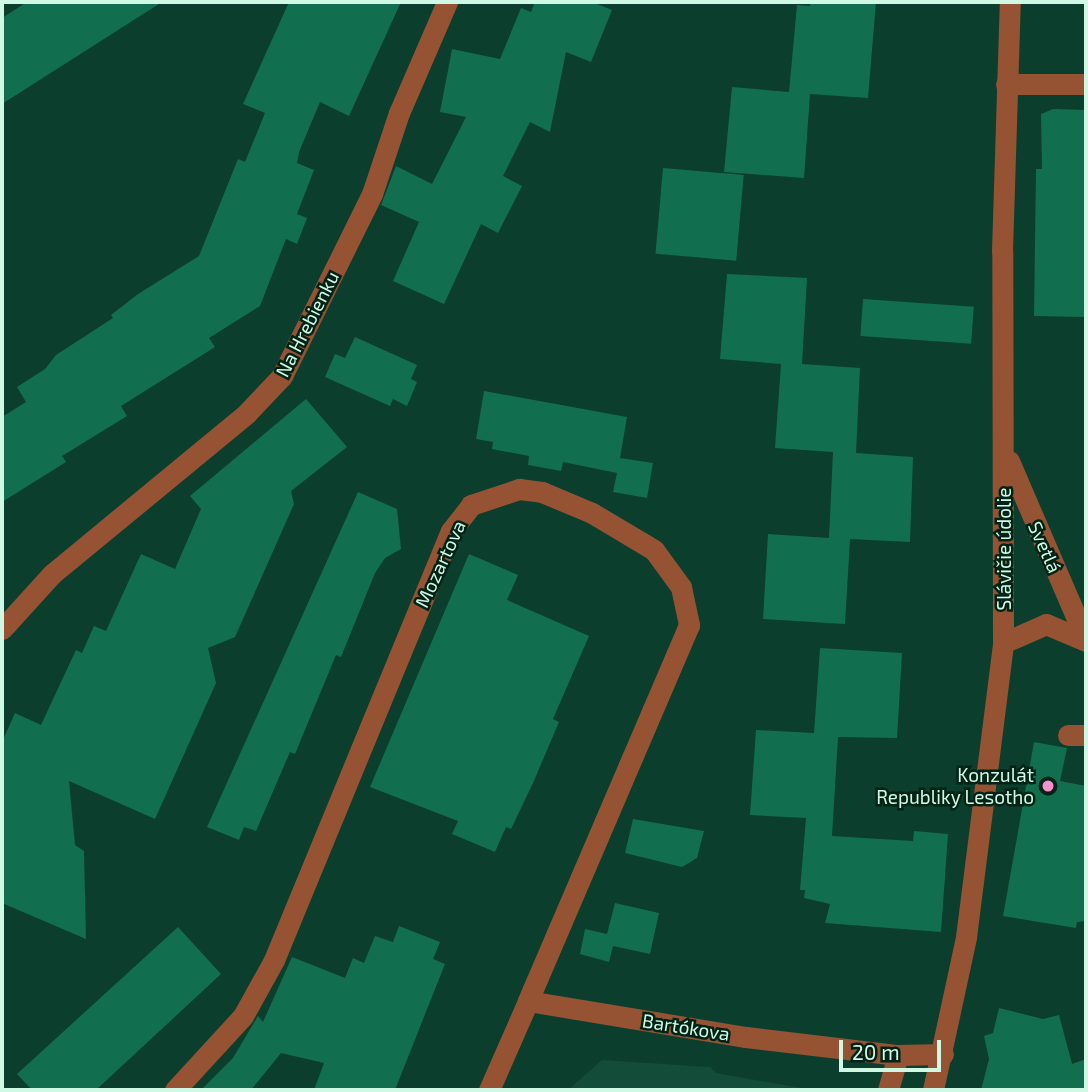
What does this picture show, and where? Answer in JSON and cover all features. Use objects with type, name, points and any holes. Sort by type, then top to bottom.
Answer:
[{"type":"street","name":"Na Hrebienku","points":[[2,629],[52,574],[247,413],[282,376],[372,194],[400,113],[447,2]]},
{"type":"street","name":"Slávičie údolie","points":[[933,1090],[943,1054],[966,937],[1003,643],[1005,452],[1001,359],[1010,2]]},
{"type":"street","points":[[1006,84],[1086,84]]},
{"type":"street","name":"Svetlá","points":[[1005,452],[1086,641]]},
{"type":"street","name":"Mozartova","points":[[175,1090],[243,1016],[274,960],[451,531],[471,505],[519,489],[542,492],[592,513],[654,550],[681,587],[689,625],[528,1001]]},
{"type":"street","points":[[1003,643],[1046,624],[1086,641]]},
{"type":"street","points":[[489,1090],[528,1001]]},
{"type":"street","name":"Bartókova","points":[[528,1001],[746,1037],[898,1055],[943,1054]]},
{"type":"street","points":[[888,1090],[898,1055]]},
{"type":"shaded area","points":[[602,1060],[710,1067],[716,1073],[813,1090],[568,1090]]},
{"type":"building","points":[[27,2],[162,2],[2,104],[2,18]]},
{"type":"building","points":[[289,2],[401,2],[349,116],[320,102],[297,163],[314,170],[297,214],[307,218],[297,244],[286,239],[260,306],[209,338],[215,347],[121,406],[127,416],[62,456],[66,462],[2,502],[2,417],[26,402],[17,387],[45,369],[56,355],[113,318],[111,315],[138,294],[199,256],[238,159],[245,162],[265,113],[243,104]]},
{"type":"building","points":[[535,2],[592,2],[612,10],[591,62],[566,52],[550,132],[530,122],[503,176],[522,186],[498,233],[481,224],[444,304],[393,281],[419,222],[381,205],[396,166],[432,184],[466,117],[440,112],[452,49],[500,59],[521,8],[531,12]]},
{"type":"building","points":[[811,2],[876,2],[868,98],[810,94],[804,178],[724,172],[732,87],[789,92],[797,5],[810,6]]},
{"type":"building","points":[[1053,109],[1086,110],[1085,317],[1034,316],[1036,169],[1042,169],[1041,114]]},
{"type":"building","points":[[663,168],[744,175],[736,261],[656,254]]},
{"type":"building","points":[[727,274],[807,278],[802,364],[860,368],[856,453],[913,457],[910,542],[850,539],[845,624],[763,619],[768,534],[829,538],[833,452],[775,448],[781,364],[720,359]]},
{"type":"building","points":[[863,299],[974,307],[971,344],[860,336]]},
{"type":"building","points":[[355,337],[417,365],[411,379],[417,382],[407,406],[393,399],[390,406],[325,377],[335,354],[345,358]]},
{"type":"building","points":[[484,391],[627,417],[620,458],[653,463],[647,498],[613,492],[617,473],[563,462],[561,471],[528,465],[529,456],[492,449],[493,442],[476,439]]},
{"type":"building","points":[[306,399],[347,447],[291,491],[294,504],[235,637],[208,648],[216,683],[155,819],[69,781],[75,845],[84,851],[86,939],[2,903],[2,742],[15,713],[41,725],[76,650],[82,653],[94,626],[106,631],[141,554],[175,569],[201,509],[190,496]]},
{"type":"building","points":[[358,492],[397,509],[401,549],[385,558],[375,573],[341,657],[336,655],[295,754],[290,752],[256,831],[244,827],[239,840],[207,827]]},
{"type":"building","points":[[469,554],[518,575],[507,600],[589,636],[553,719],[559,722],[533,783],[511,829],[506,827],[495,852],[452,834],[458,821],[370,787]]},
{"type":"building","points":[[820,648],[902,653],[897,738],[838,737],[832,836],[913,841],[914,831],[948,834],[941,932],[825,923],[830,904],[804,898],[805,890],[800,890],[806,818],[750,815],[756,730],[814,733]]},
{"type":"building","points":[[1034,742],[1067,748],[1060,781],[1086,786],[1086,921],[1077,922],[1076,928],[1003,916]]},
{"type":"building","points":[[633,819],[704,831],[697,858],[682,867],[625,853]]},
{"type":"building","points":[[615,903],[659,913],[650,954],[613,946],[609,962],[580,954],[585,929],[607,934]]},
{"type":"building","points":[[399,926],[440,942],[433,959],[445,964],[395,1090],[314,1090],[324,1063],[281,1053],[251,1090],[201,1090],[233,1058],[258,1016],[263,1022],[292,957],[345,978],[353,958],[364,963],[375,936],[393,942]]},
{"type":"building","points":[[178,927],[221,974],[96,1090],[32,1090],[17,1074]]},
{"type":"building","points":[[999,1008],[1043,1019],[1059,1015],[1072,1064],[1086,1059],[1086,1090],[981,1090],[989,1059],[984,1036],[993,1033]]},
{"type":"place","name":"Konzulát Republiky Lesotho","points":[[1048,786]]}]
